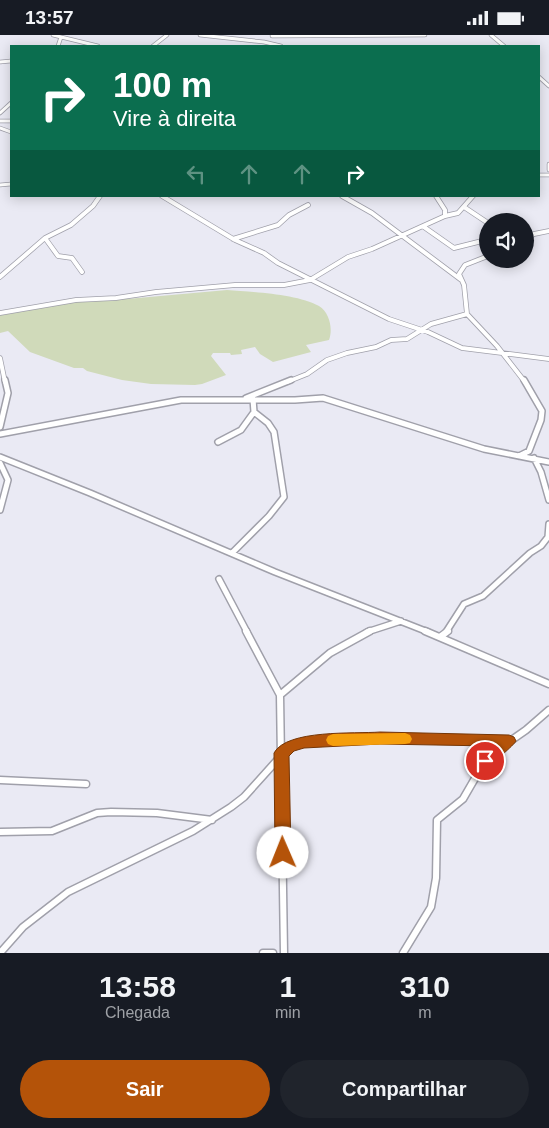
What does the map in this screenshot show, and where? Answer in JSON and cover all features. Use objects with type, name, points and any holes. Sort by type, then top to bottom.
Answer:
[{"type":"street","points":[[53,35],[92,45]]},
{"type":"street","points":[[154,45],[167,35]]},
{"type":"street","points":[[200,35],[268,42],[278,45]]},
{"type":"street","points":[[266,45],[272,35],[425,35]]},
{"type":"street","points":[[491,35],[503,45]]},
{"type":"street","points":[[58,45],[62,37]]},
{"type":"street","points":[[0,113],[10,104]]},
{"type":"street","points":[[549,164],[549,170]]},
{"type":"street","points":[[547,175],[549,180]]},
{"type":"street","points":[[0,277],[44,238],[71,225],[93,206],[99,197]]},
{"type":"street","points":[[164,197],[233,239],[264,253],[310,280],[389,319],[421,329],[462,348],[549,359]]},
{"type":"street","points":[[344,197],[372,213],[461,280]]},
{"type":"street","points":[[437,197],[445,210],[445,216]]},
{"type":"street","points":[[0,313],[76,300],[116,299],[156,292],[235,285],[284,285],[310,280],[348,257],[424,227],[445,216],[458,213],[472,197]]},
{"type":"street","points":[[233,239],[278,225],[289,215],[308,205]]},
{"type":"street","points":[[464,207],[479,217]]},
{"type":"street","points":[[424,227],[454,248],[479,242]]},
{"type":"street","points":[[534,234],[549,231]]},
{"type":"street","points":[[44,238],[58,256],[72,258],[82,271]]},
{"type":"street","points":[[479,260],[465,265],[459,274],[467,314],[520,374],[542,411],[540,425],[529,451],[519,457]]},
{"type":"street","points":[[0,269],[7,271]]},
{"type":"street","points":[[243,399],[307,374],[327,360],[347,353],[376,347],[391,340],[407,339],[421,329],[438,321],[467,314]]},
{"type":"street","points":[[0,358],[8,402],[0,427]]},
{"type":"street","points":[[0,434],[181,400],[328,398],[484,449],[549,462]]},
{"type":"street","points":[[218,442],[241,430],[254,413],[254,399]]},
{"type":"street","points":[[232,553],[269,516],[284,497],[274,432],[268,423],[254,413]]},
{"type":"street","points":[[529,451],[541,472],[549,500]]},
{"type":"street","points":[[0,457],[274,572],[402,621],[549,683]]},
{"type":"street","points":[[0,463],[6,470],[8,487],[0,510]]},
{"type":"street","points":[[440,637],[449,631],[456,614],[464,604],[483,596],[530,553],[541,546],[548,537],[549,525]]},
{"type":"street","points":[[219,579],[280,695],[284,953]]},
{"type":"street","points":[[280,695],[316,663],[350,641],[366,632],[402,621]]},
{"type":"street","points":[[403,953],[431,907],[436,878],[438,820],[463,799],[485,761],[493,753],[526,730],[549,710]]},
{"type":"street","points":[[0,953],[23,927],[68,891],[213,820],[244,797],[281,753],[289,747],[304,742],[380,738],[509,741]]},
{"type":"street","points":[[0,780],[86,784]]},
{"type":"street","points":[[0,833],[52,831],[97,813],[111,812],[157,813],[213,820]]},
{"type":"street","points":[[263,953],[273,953]]},
{"type":"green space","points":[[227,290],[287,296],[319,306],[326,313],[330,321],[331,331],[329,340],[306,345],[311,352],[273,362],[260,354],[255,347],[241,350],[242,354],[213,353],[211,356],[226,375],[195,385],[151,384],[122,380],[87,371],[83,368],[74,368],[30,352],[8,331],[0,333],[0,313],[94,299],[127,299]]},
{"type":"slow traffic","points":[[333,740],[405,739]]},
{"type":"route","points":[[283,853],[281,753],[289,747],[304,742],[380,738],[509,741],[485,761]]}]
